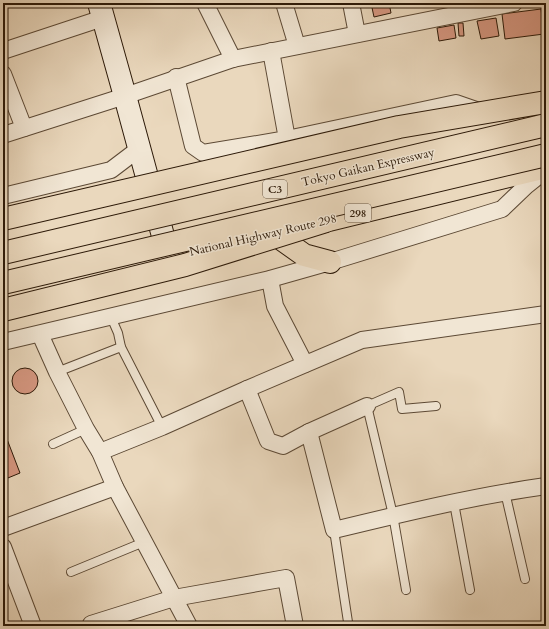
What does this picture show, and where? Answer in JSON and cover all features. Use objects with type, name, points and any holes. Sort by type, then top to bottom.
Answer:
[{"type":"highway","points":[[3,219],[399,127],[546,102]]},
{"type":"highway","points":[[3,238],[256,178],[546,112]]},
{"type":"highway","name":"Tokyo Gaikan Expressway","points":[[3,253],[546,125]]},
{"type":"highway","name":"C3","points":[[8,290],[546,155]]},
{"type":"highway","points":[[3,310],[186,265],[497,167]]},
{"type":"highway","name":"National Highway Route 298","points":[[8,290],[169,258],[546,169]]},
{"type":"highway","points":[[273,233],[304,255],[330,262]]},
{"type":"street","points":[[205,3],[233,59]]},
{"type":"street","points":[[284,3],[297,46]]},
{"type":"street","points":[[351,3],[357,34]]},
{"type":"street","points":[[3,134],[126,96],[176,77],[233,59],[514,3]]},
{"type":"street","points":[[3,51],[101,11],[126,96],[169,258]]},
{"type":"street","points":[[256,178],[287,139],[271,51]]},
{"type":"street","points":[[3,74],[24,128]]},
{"type":"street","points":[[176,77],[193,146],[202,153],[287,139],[456,103],[505,121]]},
{"type":"street","points":[[7,195],[111,170],[140,148]]},
{"type":"street","points":[[3,342],[270,279],[502,209],[546,169]]},
{"type":"street","points":[[7,195],[58,224]]},
{"type":"street","points":[[270,279],[275,306],[305,364]]},
{"type":"street","points":[[3,320],[8,290]]},
{"type":"street","points":[[100,452],[162,427],[362,340],[546,314]]},
{"type":"street","points":[[40,334],[57,372],[86,429],[100,452],[115,487],[189,626]]},
{"type":"street","points":[[247,389],[268,441],[283,446],[309,432],[367,406]]},
{"type":"street","points":[[309,432],[334,530],[393,515],[505,492],[546,486]]},
{"type":"street","points":[[3,528],[115,487]]},
{"type":"street","points":[[4,556],[34,626]]},
{"type":"street","points":[[91,624],[174,598],[286,578],[295,626]]},
{"type":"lane","points":[[111,317],[118,333],[121,347],[162,427]]},
{"type":"lane","points":[[57,372],[121,347]]},
{"type":"lane","points":[[406,590],[393,515],[367,406],[399,392],[402,409],[436,406]]},
{"type":"lane","points":[[53,444],[86,429]]},
{"type":"lane","points":[[505,492],[525,580]]},
{"type":"lane","points":[[454,503],[470,590]]},
{"type":"lane","points":[[334,530],[348,622]]},
{"type":"lane","points":[[71,572],[144,542]]},
{"type":"building","points":[[371,3],[389,3],[391,13],[374,17]]},
{"type":"building","points":[[541,9],[544,34],[505,39],[502,14]]},
{"type":"building","points":[[496,18],[499,36],[481,39],[477,21]]},
{"type":"building","points":[[458,23],[463,23],[464,36],[459,36]]},
{"type":"building","points":[[454,25],[456,38],[439,41],[437,28]]},
{"type":"building","points":[[25,368],[34,372],[38,381],[34,390],[25,394],[16,390],[12,381],[16,372]]},
{"type":"building","points":[[5,434],[20,473],[3,480],[3,435]]}]
